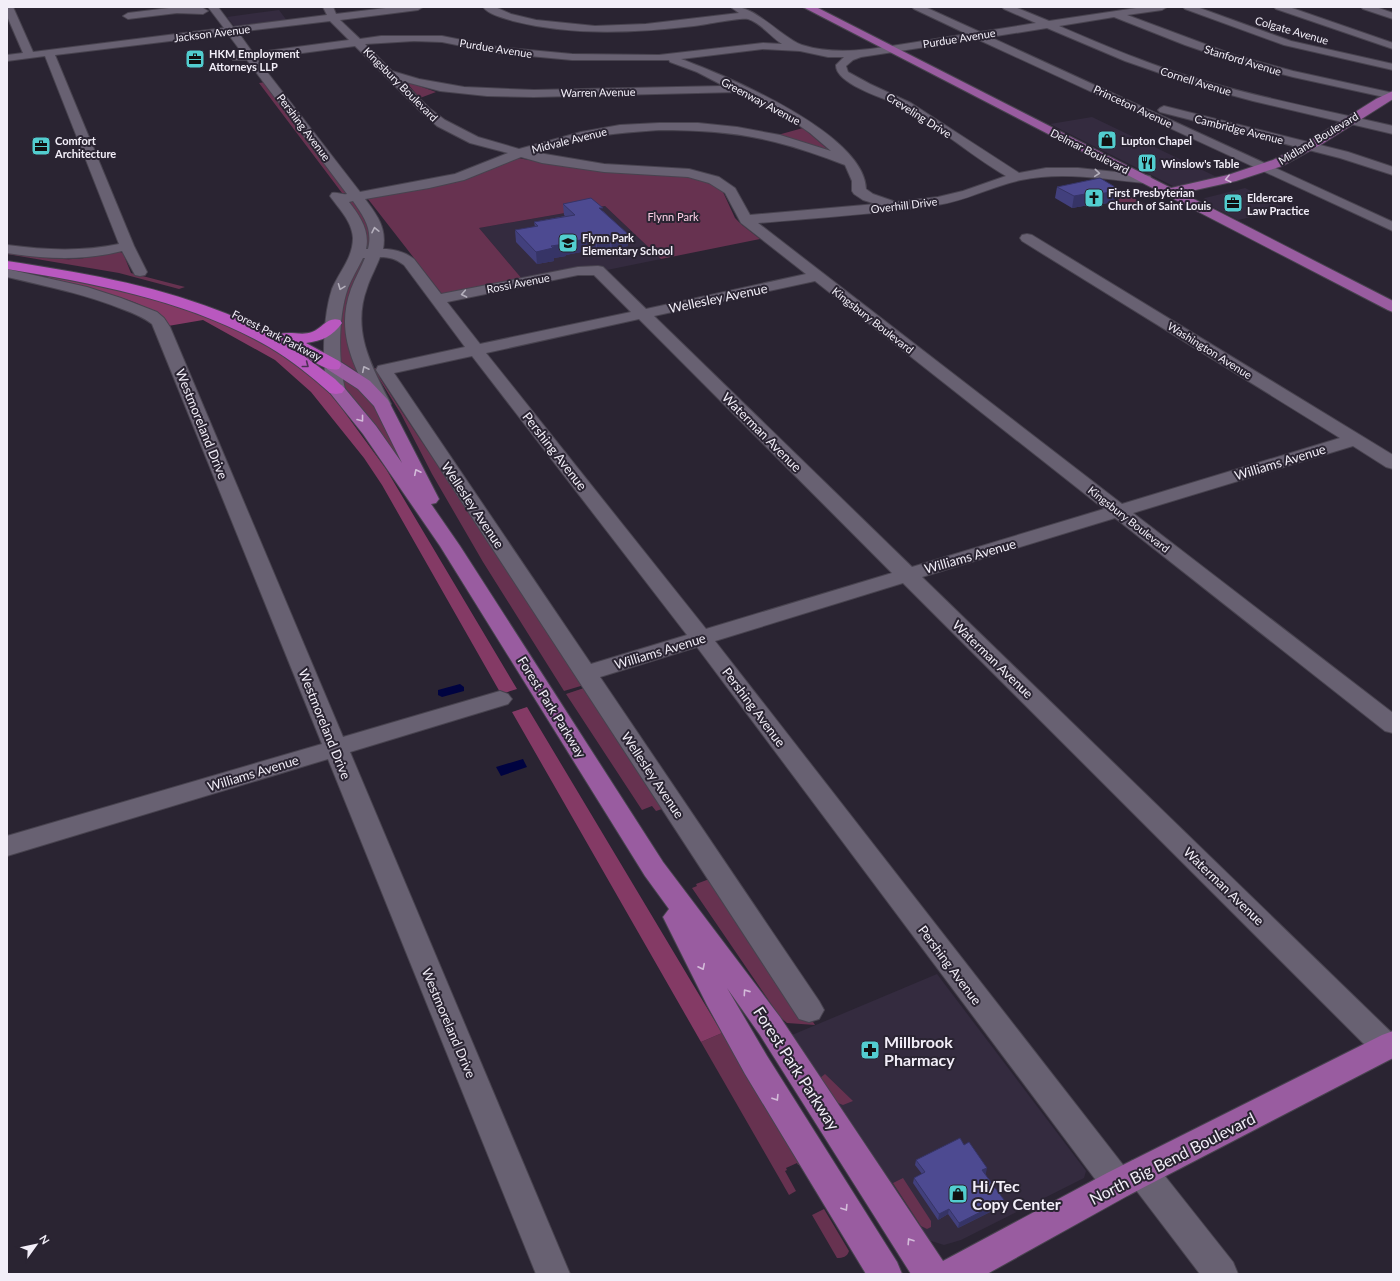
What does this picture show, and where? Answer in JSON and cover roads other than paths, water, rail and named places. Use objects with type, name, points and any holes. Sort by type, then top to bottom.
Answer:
[{"type":"highway","name":"Forest Park Parkway","points":[[7,258],[100,273],[170,290],[236,313],[283,336],[333,364]]},
{"type":"highway","name":"Forest Park Parkway","points":[[7,265],[117,284],[201,309],[239,325],[276,344],[336,389]]},
{"type":"highway","points":[[283,336],[299,339],[313,338],[326,333],[334,323]]},
{"type":"main road","name":"Delmar Boulevard","points":[[808,7],[1393,307]]},
{"type":"main road","name":"Midland Boulevard","points":[[1169,192],[1265,168],[1292,156],[1392,95]]},
{"type":"main road","name":"Midland Boulevard","points":[[1358,132],[1381,117]]},
{"type":"main road","name":"Midland Boulevard","points":[[1315,160],[1341,144]]},
{"type":"main road","name":"Midland Boulevard","points":[[1185,199],[1282,175],[1295,169]]},
{"type":"main road","name":"Forest Park Parkway","points":[[333,364],[364,386],[382,404],[419,476],[450,546]]},
{"type":"main road","name":"Forest Park Parkway","points":[[336,389],[370,430],[450,546],[654,869],[770,1026],[931,1274]]},
{"type":"main road","name":"Forest Park Parkway","points":[[654,869],[717,997],[760,1071],[885,1274]]},
{"type":"main road","name":"North Big Bend Boulevard","points":[[953,1274],[1130,1178],[1390,1046]]},
{"type":"street","points":[[8,7],[29,55]]},
{"type":"street","points":[[177,10],[187,7]]},
{"type":"street","name":"Jackson Avenue","points":[[7,58],[218,32],[331,12],[390,10],[418,7]]},
{"type":"street","points":[[488,7],[506,16],[536,23],[557,26],[607,29],[666,27],[749,15]]},
{"type":"street","points":[[735,7],[749,15],[789,44],[800,48]]},
{"type":"street","name":"Princeton Avenue","points":[[917,7],[1393,227]]},
{"type":"street","name":"Cornell Avenue","points":[[1007,7],[1127,58],[1170,74],[1238,94],[1393,130]]},
{"type":"street","name":"Stanford Avenue","points":[[1097,7],[1185,42],[1238,60],[1308,78],[1392,95]]},
{"type":"street","name":"Purdue Avenue","points":[[755,46],[800,48],[828,54],[858,54],[1162,7]]},
{"type":"street","name":"Colgate Avenue","points":[[1188,7],[1288,42],[1393,67]]},
{"type":"street","points":[[1279,7],[1393,46]]},
{"type":"street","points":[[1366,7],[1393,16]]},
{"type":"street","points":[[126,11],[207,8],[218,32],[246,71]]},
{"type":"street","name":"Pershing Avenue","points":[[207,8],[231,30],[368,212],[376,227],[377,241],[340,289],[336,303],[333,364],[336,389]]},
{"type":"street","points":[[390,10],[400,20]]},
{"type":"street","points":[[126,11],[145,41]]},
{"type":"street","name":"Kingsbury Boulevard","points":[[331,12],[358,42],[389,72],[424,98],[441,123],[474,140],[542,159],[604,168],[689,173],[706,177],[721,183],[730,191],[746,220],[789,238],[818,276],[1393,724]]},
{"type":"street","points":[[412,27],[442,39]]},
{"type":"street","name":"Purdue Avenue","points":[[237,58],[396,38],[442,39],[478,47],[550,56],[659,58],[720,52],[755,46],[770,41],[777,35]]},
{"type":"street","name":"Greenway Avenue","points":[[706,72],[704,69],[705,62],[720,52]]},
{"type":"street","points":[[49,53],[127,246],[140,272]]},
{"type":"street","name":"Creveling Drive","points":[[858,54],[841,65],[841,69],[844,74],[907,105],[979,155],[1016,177]]},
{"type":"street","name":"Greenway Avenue","points":[[659,58],[679,61],[706,72],[773,105],[801,121],[835,148],[850,163],[859,181],[859,191]]},
{"type":"street","name":"Warren Avenue","points":[[389,72],[427,85],[456,91],[504,94],[739,89]]},
{"type":"street","name":"Cambridge Avenue","points":[[1086,85],[1133,101],[1329,151],[1393,171]]},
{"type":"street","name":"Warren Avenue","points":[[424,98],[456,91]]},
{"type":"street","points":[[1173,125],[1197,118]]},
{"type":"street","name":"Midvale Avenue","points":[[336,193],[356,196],[457,178],[482,170],[541,145],[580,135],[622,128],[689,126],[756,133],[772,133],[784,131],[794,127],[801,121]]},
{"type":"street","name":"Midvale Avenue","points":[[756,133],[801,144],[850,163]]},
{"type":"street","name":"Overhill Drive","points":[[1058,172],[1081,164],[1094,153]]},
{"type":"street","name":"Overhill Drive","points":[[746,220],[914,205],[953,198],[1016,177],[1058,172],[1098,173],[1145,179]]},
{"type":"street","points":[[789,238],[809,222],[832,213],[853,199],[859,191],[877,200],[898,206]]},
{"type":"street","name":"Pershing Avenue","points":[[336,193],[358,228],[366,254],[353,311],[352,326],[356,349],[382,404]]},
{"type":"street","name":"Washington Avenue","points":[[1027,238],[1393,463]]},
{"type":"street","points":[[7,249],[59,256],[92,254],[127,246]]},
{"type":"street","name":"Pershing Avenue","points":[[366,254],[394,254],[406,259],[701,638],[1130,1178],[1221,1274]]},
{"type":"street","name":"Rossi Avenue","points":[[437,299],[578,271],[598,270]]},
{"type":"street","name":"Waterman Avenue","points":[[598,270],[906,575],[1390,1046]]},
{"type":"street","name":"Westmoreland Drive","points":[[7,273],[76,289],[116,301],[140,309],[158,321],[553,1274]]},
{"type":"street","name":"Wellesley Avenue","points":[[809,1010],[384,370],[475,349],[818,276]]},
{"type":"street","name":"Williams Avenue","points":[[586,674],[906,575],[1120,512],[1354,440]]},
{"type":"street","name":"Williams Avenue","points":[[7,846],[500,699]]},
{"type":"place","name":"HKM Employment Attorneys LLP","points":[[195,59]]},
{"type":"place","name":"Lupton Chapel","points":[[1107,140]]},
{"type":"place","name":"Comfort Architecture","points":[[41,146]]},
{"type":"place","name":"Winslow's Table","points":[[1147,163]]},
{"type":"place","name":"First Presbyterian Church of Saint Louis","points":[[1094,198]]},
{"type":"place","name":"Eldercare Law Practice","points":[[1233,203]]},
{"type":"place","name":"Flynn Park Elementary School","points":[[568,243]]},
{"type":"place","name":"Millbrook Pharmacy","points":[[870,1050]]},
{"type":"place","name":"Hi/Tec Copy Center","points":[[958,1194]]},
{"type":"park label","name":"Flynn Park","points":[[673,216]]}]
